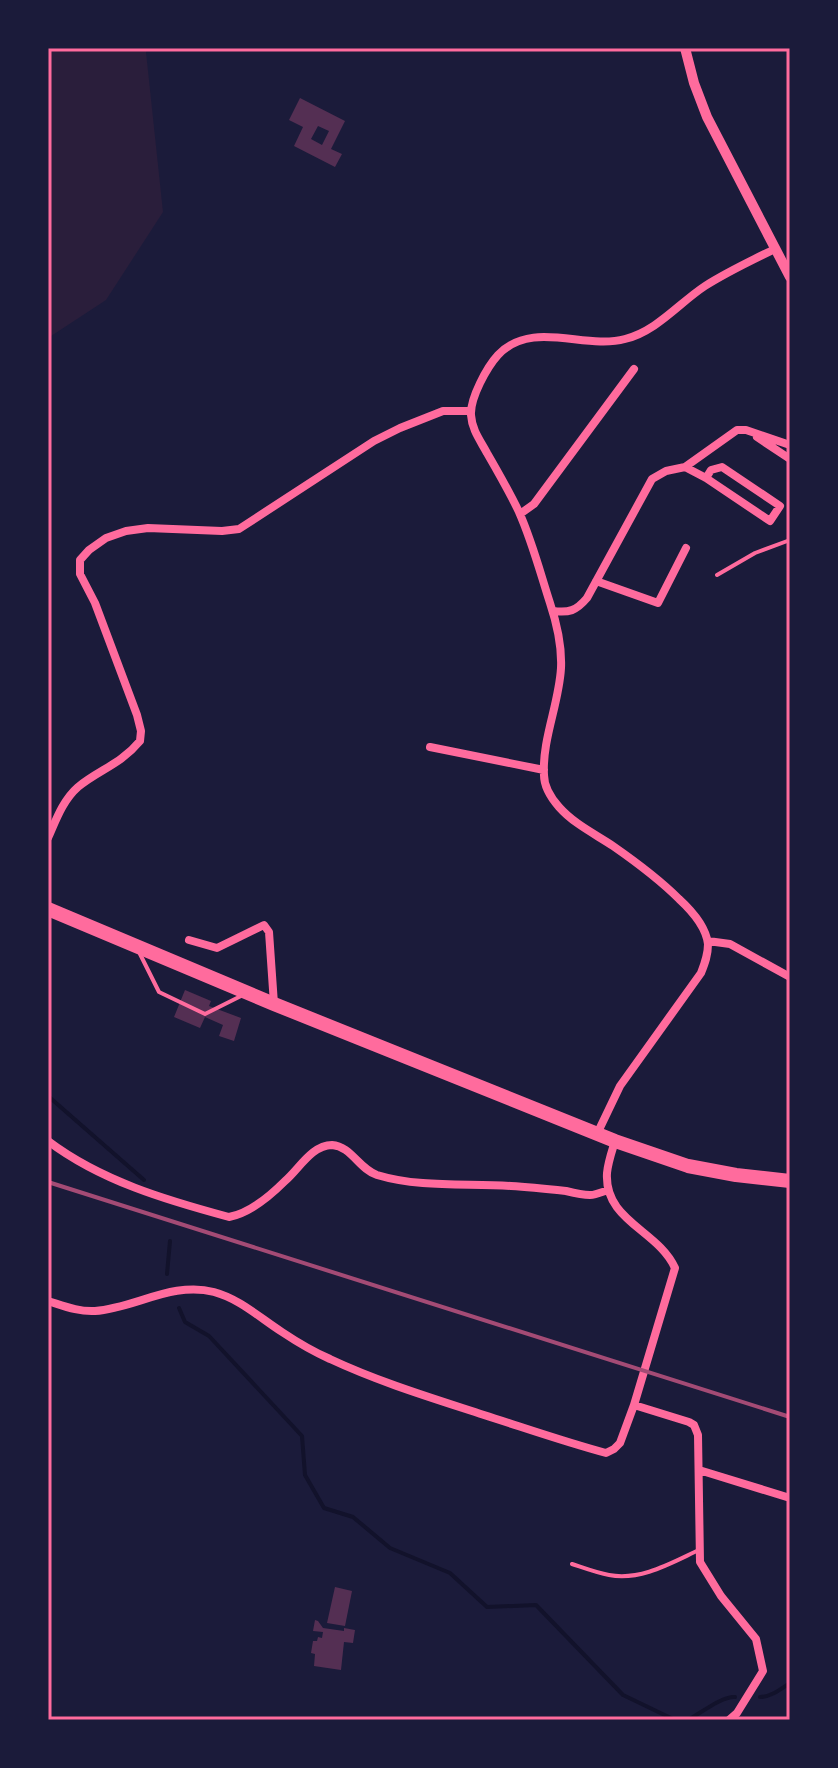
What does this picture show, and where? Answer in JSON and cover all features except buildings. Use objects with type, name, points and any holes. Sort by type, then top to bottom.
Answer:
[{"type":"main road","points":[[48,909],[137,949],[615,1141],[688,1166],[790,1181]]},
{"type":"street","points":[[685,48],[707,117],[790,277]]},
{"type":"street","points":[[597,1134],[620,1086],[701,973],[707,960],[708,941],[691,910],[665,885],[573,821],[549,794],[543,777],[561,668],[561,647],[553,611],[526,528],[475,433],[470,411],[489,367],[499,354],[516,342],[552,336],[613,341],[640,334],[704,286],[775,249]]},
{"type":"street","points":[[520,514],[534,504],[634,369]]},
{"type":"street","points":[[48,838],[67,799],[78,788],[118,763],[140,741],[137,715],[95,603],[80,574],[80,560],[89,550],[106,538],[126,531],[148,528],[239,529],[345,459],[400,428],[443,411],[470,411]]},
{"type":"street","points":[[553,611],[568,613],[587,598],[652,479],[666,471],[685,467],[737,430],[746,430],[790,445]]},
{"type":"street","points":[[746,430],[790,459]]},
{"type":"street","points":[[685,467],[770,521],[780,506],[722,467],[711,470],[706,478]]},
{"type":"street","points":[[596,581],[658,603],[686,548]]},
{"type":"street","points":[[430,747],[544,770]]},
{"type":"street","points":[[189,940],[217,948],[264,925],[269,932],[274,1004]]},
{"type":"street","points":[[708,941],[730,944],[790,977]]},
{"type":"street","points":[[48,1141],[89,1169],[137,1188],[229,1217],[254,1206],[318,1149],[329,1145],[340,1146],[370,1173],[383,1176],[442,1185],[510,1186],[593,1196],[608,1190]]},
{"type":"street","points":[[48,1301],[74,1310],[94,1311],[169,1292],[194,1289],[213,1292],[231,1298],[329,1359],[404,1389],[606,1453],[620,1443],[653,1347],[675,1268],[670,1257],[615,1207],[608,1190],[607,1170],[615,1141]]},
{"type":"street","points":[[635,1400],[684,1419],[694,1425],[698,1435],[700,1562],[756,1639],[763,1671],[737,1713],[729,1720]]},
{"type":"street","points":[[699,1470],[790,1498]]},
{"type":"lane","points":[[717,575],[755,553],[790,540]]},
{"type":"lane","points":[[137,949],[159,992],[205,1014],[247,993]]},
{"type":"lane","points":[[572,1564],[609,1575],[628,1576],[651,1572],[700,1550]]},
{"type":"shaded area","points":[[48,48],[149,48],[146,52],[163,212],[106,300],[48,338]]},
{"type":"waterway","points":[[48,1096],[144,1180]]},
{"type":"waterway","points":[[167,1274],[170,1241]]},
{"type":"waterway","points":[[179,1308],[185,1322],[209,1336],[302,1436],[305,1475],[324,1508],[353,1517],[390,1548],[450,1573],[487,1607],[536,1605],[623,1695],[675,1720]]},
{"type":"waterway","points":[[760,1697],[790,1683]]},
{"type":"waterway","points":[[688,1720],[718,1702],[735,1697]]},
{"type":"railway","points":[[48,1182],[790,1417]]}]
